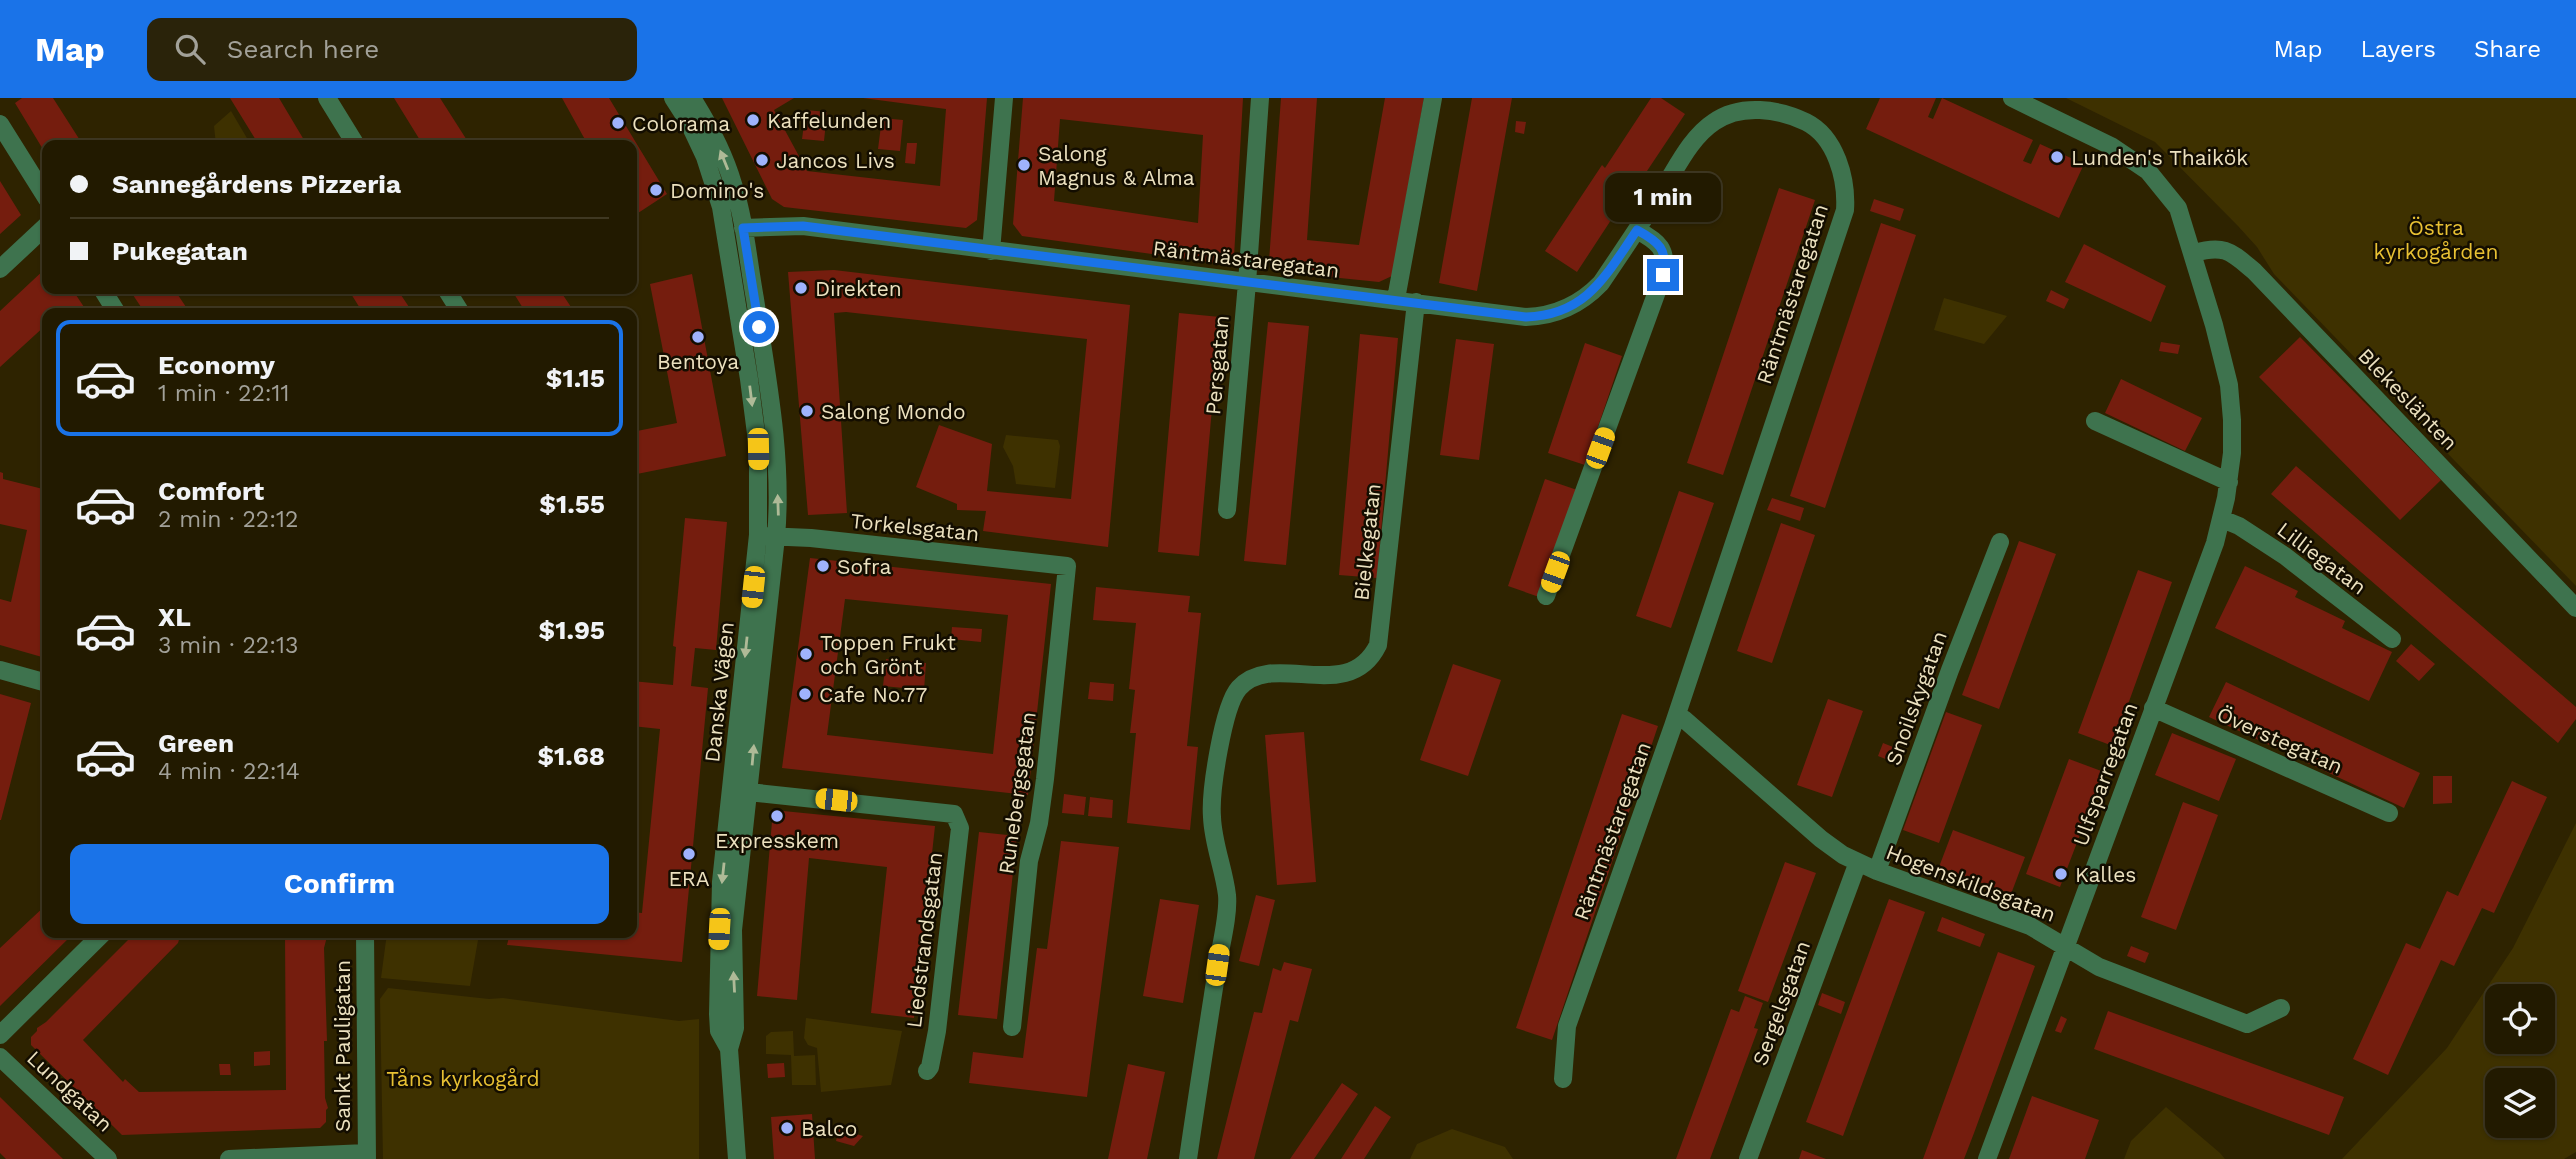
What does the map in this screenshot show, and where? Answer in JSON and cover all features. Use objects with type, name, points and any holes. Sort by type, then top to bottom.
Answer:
[{"type":"street","points":[[327,98],[353,140]]},
{"type":"street","name":"Danska Vägen","points":[[673,98],[689,123],[716,187],[749,379],[767,536],[741,791],[721,882],[719,1031],[729,1049],[737,1159]]},
{"type":"street","name":"Danska Vägen","points":[[692,98],[724,157],[743,228],[776,447],[778,516],[767,536]]},
{"type":"street","points":[[991,250],[1004,98]]},
{"type":"street","name":"Persgatan","points":[[1227,510],[1260,98]]},
{"type":"street","points":[[1396,299],[1433,98]]},
{"type":"street","name":"Ulfsparregatan","points":[[1987,1159],[2222,519],[2229,482],[2232,420],[2228,385],[2193,253],[2178,208],[2148,171],[2096,138],[2012,98]]},
{"type":"street","name":"Räntmästaregatan","points":[[743,228],[803,226],[1526,317],[1562,311],[1589,296],[1601,283],[1694,142],[1714,121],[1731,114],[1767,110],[1788,114],[1814,126],[1831,148],[1846,190],[1842,218],[1677,715],[1567,1026],[1563,1079]]},
{"type":"street","points":[[0,124],[42,191]]},
{"type":"street","points":[[0,269],[42,230]]},
{"type":"street","points":[[1546,596],[1663,275],[1666,261],[1660,247],[1653,239],[1637,230]]},
{"type":"street","name":"Blekeslänten","points":[[2193,253],[2221,248],[2231,252],[2254,271],[2576,608]]},
{"type":"street","name":"Bielkegatan","points":[[1188,1159],[1227,898],[1211,816],[1217,762],[1231,702],[1238,688],[1250,680],[1284,673],[1329,675],[1352,672],[1366,662],[1378,645],[1416,302]]},
{"type":"street","points":[[2095,421],[2229,482]]},
{"type":"street","name":"Lilliegatan","points":[[2222,519],[2239,526],[2285,556],[2392,639]]},
{"type":"street","name":"Torkelsgatan","points":[[767,536],[811,538],[1067,566]]},
{"type":"street","name":"Snoilskygatan","points":[[1877,871],[2000,541]]},
{"type":"street","name":"Runebergsgatan","points":[[1012,1027],[1029,861],[1039,823],[1045,779],[1067,566]]},
{"type":"street","points":[[0,670],[42,682]]},
{"type":"street","name":"Överstegatan","points":[[2153,708],[2389,813]]},
{"type":"street","name":"Hogenskildsgatan","points":[[1677,715],[1821,839],[1857,862],[2030,926],[2099,967],[2247,1024],[2281,1008]]},
{"type":"street","name":"Liedstrandsgatan","points":[[741,791],[954,814],[960,828],[937,1031],[930,1067],[927,1070]]},
{"type":"street","name":"Sergelsgatan","points":[[1748,1159],[1857,862]]},
{"type":"street","points":[[0,1035],[98,938]]},
{"type":"street","name":"Sankt Pauligatan","points":[[365,938],[366,1156]]},
{"type":"street","name":"Lundgatan","points":[[0,1057],[108,1159]]},
{"type":"street","points":[[229,1159],[366,1156]]},
{"type":"green space","name":"Östra kyrkogården","points":[[2066,98],[2576,98],[2576,586],[2274,274],[2257,247],[2155,142]]},
{"type":"green space","points":[[231,111],[248,140],[215,140],[214,126]]},
{"type":"green space","points":[[1944,298],[2007,316],[1984,344],[1934,330]]},
{"type":"green space","points":[[1006,435],[1058,440],[1060,446],[1055,488],[1016,484],[1013,466],[1003,447]]},
{"type":"green space","points":[[2576,823],[2576,1152],[2564,1159],[2342,1159],[2447,1048],[2485,990],[2485,1054],[2555,1054],[2555,984],[2489,984],[2513,948]]},
{"type":"green space","points":[[386,938],[478,940],[470,986],[381,978]]},
{"type":"green space","name":"Tåns kyrkogård","points":[[388,988],[489,999],[503,998],[679,1021],[699,1019],[699,1159],[383,1159],[380,999]]},
{"type":"green space","points":[[806,1018],[902,1031],[891,1085],[821,1092],[817,1048],[808,1045],[804,1038]]},
{"type":"green space","points":[[793,1031],[794,1056],[815,1055],[816,1085],[792,1085],[791,1055],[766,1054],[766,1036],[771,1032]]},
{"type":"green space","points":[[2166,1107],[2225,1159],[2124,1159],[2131,1141]]},
{"type":"green space","points":[[1452,1129],[1505,1147],[1513,1159],[1410,1159],[1417,1144]]},
{"type":"building","points":[[22,98],[53,98],[80,140],[42,140],[42,148],[15,103]]},
{"type":"building","points":[[230,98],[279,98],[304,140],[256,140]]},
{"type":"building","points":[[394,98],[440,98],[467,140],[420,140]]},
{"type":"building","points":[[562,98],[609,98],[634,140],[585,140]]},
{"type":"building","points":[[722,98],[794,98],[774,110],[807,171],[940,186],[946,109],[863,98],[987,98],[977,220],[966,228],[784,207],[772,199]]},
{"type":"building","points":[[1023,98],[1243,98],[1234,257],[1224,264],[1022,236],[1013,224]],"holes":[[[1060,119],[1203,135],[1198,223],[1054,201]]]},
{"type":"building","points":[[1281,98],[1317,98],[1307,240],[1359,245],[1385,98],[1424,98],[1392,276],[1379,282],[1291,273],[1279,271],[1269,261]]},
{"type":"building","points":[[1472,98],[1512,98],[1477,291],[1439,283]]},
{"type":"building","points":[[1651,98],[1661,98],[1685,114],[1577,272],[1545,251],[1602,165],[1605,168]]},
{"type":"building","points":[[1880,98],[1936,98],[1928,117],[1933,119],[1942,98],[2033,140],[2023,161],[2031,164],[2040,144],[2084,164],[2059,218],[1866,129]]},
{"type":"building","points":[[806,110],[827,112],[824,141],[802,139]]},
{"type":"building","points":[[882,118],[903,120],[900,151],[878,149]]},
{"type":"building","points":[[1516,121],[1526,122],[1524,134],[1515,132]]},
{"type":"building","points":[[907,143],[917,143],[915,164],[905,163]]},
{"type":"building","points":[[637,144],[667,194],[637,214]]},
{"type":"building","points":[[0,181],[21,215],[0,234]]},
{"type":"building","points":[[1779,188],[1815,200],[1723,475],[1687,463]]},
{"type":"building","points":[[1874,199],[1904,209],[1900,221],[1870,211]]},
{"type":"building","points":[[1881,223],[1916,235],[1825,508],[1790,496]]},
{"type":"building","points":[[2084,244],[2166,286],[2151,322],[2065,282]]},
{"type":"building","points":[[834,270],[1130,305],[1108,547],[983,531],[986,511],[957,510],[957,504],[916,487],[939,425],[992,444],[987,491],[1071,499],[1087,339],[846,312],[834,313],[847,513],[808,515],[788,272]]},
{"type":"building","points":[[42,272],[42,294],[75,294],[85,308],[42,308],[42,329],[0,367],[0,311]]},
{"type":"building","points":[[692,274],[726,456],[637,474],[637,431],[677,423],[650,284]]},
{"type":"building","points":[[2051,290],[2069,299],[2064,309],[2046,301]]},
{"type":"building","points":[[132,294],[177,294],[187,308],[142,308]]},
{"type":"building","points":[[351,294],[400,294],[410,308],[360,308]]},
{"type":"building","points":[[514,294],[562,294],[572,308],[523,308]]},
{"type":"building","points":[[1179,313],[1220,317],[1199,556],[1158,552]]},
{"type":"building","points":[[1268,322],[1309,326],[1286,565],[1244,561]]},
{"type":"building","points":[[1360,334],[1398,338],[1377,578],[1339,575]]},
{"type":"building","points":[[2300,337],[2441,480],[2400,520],[2259,377]]},
{"type":"building","points":[[1456,339],[1494,344],[1479,460],[1440,455]]},
{"type":"building","points":[[2161,342],[2180,345],[2178,354],[2159,351]]},
{"type":"building","points":[[1585,343],[1622,356],[1585,465],[1548,453]]},
{"type":"building","points":[[2121,379],[2202,418],[2185,451],[2105,413]]},
{"type":"building","points":[[2296,466],[2576,707],[2576,719],[2558,743],[2271,494]]},
{"type":"building","points":[[0,472],[3,473],[3,479],[42,489],[42,657],[0,645],[0,599],[11,602],[27,530],[0,524]]},
{"type":"building","points":[[1545,479],[1580,491],[1542,598],[1508,586]]},
{"type":"building","points":[[1679,491],[1714,503],[1671,628],[1636,616]]},
{"type":"building","points":[[1772,498],[1804,508],[1800,521],[1767,510]]},
{"type":"building","points":[[685,518],[727,522],[716,650],[695,648],[691,686],[708,688],[682,962],[507,945],[509,938],[637,938],[637,912],[642,913],[660,729],[637,727],[637,681],[673,685],[676,647],[673,646]]},
{"type":"building","points":[[1781,523],[1815,535],[1772,663],[1737,651]]},
{"type":"building","points":[[2019,541],[2056,554],[1999,709],[1962,695]]},
{"type":"building","points":[[810,558],[1051,584],[1028,795],[782,768]],"holes":[[[845,599],[1008,615],[993,754],[827,735]]]},
{"type":"building","points":[[2245,566],[2298,591],[2295,597],[2345,621],[2342,628],[2392,652],[2369,701],[2215,628]]},
{"type":"building","points":[[2138,570],[2172,582],[2113,746],[2078,733]]},
{"type":"building","points":[[1096,587],[1190,596],[1188,612],[1201,613],[1187,746],[1198,747],[1190,830],[1127,823],[1136,733],[1130,733],[1135,690],[1129,689],[1136,623],[1093,620]]},
{"type":"building","points":[[952,627],[982,629],[981,642],[951,639]]},
{"type":"building","points":[[2411,644],[2435,664],[2419,681],[2396,661]]},
{"type":"building","points":[[886,659],[926,663],[924,690],[883,686]]},
{"type":"building","points":[[1453,664],[1501,680],[1468,776],[1420,760]]},
{"type":"building","points":[[1090,682],[1114,684],[1113,701],[1088,699]]},
{"type":"building","points":[[2226,682],[2420,773],[2404,808],[2209,717]]},
{"type":"building","points":[[0,694],[31,703],[1,820],[0,820]]},
{"type":"building","points":[[1828,699],[1863,711],[1832,797],[1797,785]]},
{"type":"building","points":[[1946,712],[1982,725],[1939,843],[1903,830]]},
{"type":"building","points":[[1622,714],[1658,726],[1552,1040],[1516,1028]]},
{"type":"building","points":[[1304,732],[1316,882],[1277,885],[1265,735]]},
{"type":"building","points":[[2172,733],[2236,759],[2219,801],[2155,775]]},
{"type":"building","points":[[1883,743],[1903,751],[1898,764],[1878,756]]},
{"type":"building","points":[[2069,759],[2104,772],[2060,887],[2026,874]]},
{"type":"building","points":[[2433,776],[2452,776],[2452,803],[2433,804]]},
{"type":"building","points":[[2512,781],[2547,797],[2494,913],[2482,908],[2454,966],[2441,960],[2388,1075],[2353,1059],[2406,943],[2420,949],[2447,891],[2458,896]]},
{"type":"building","points":[[1064,794],[1086,797],[1084,815],[1062,813]]},
{"type":"building","points":[[1090,797],[1113,800],[1112,818],[1088,816]]},
{"type":"building","points":[[2183,802],[2218,815],[2176,930],[2141,917]]},
{"type":"building","points":[[773,810],[935,826],[914,1018],[871,1013],[887,867],[809,858],[797,1000],[757,996]]},
{"type":"building","points":[[1953,830],[2025,857],[2011,894],[1939,867]]},
{"type":"building","points":[[979,832],[1017,836],[997,1019],[958,1015]]},
{"type":"building","points":[[1061,841],[1119,847],[1087,1097],[969,1083],[973,1052],[1023,1058],[1037,948],[1047,949]]},
{"type":"building","points":[[1785,862],[1816,873],[1768,1002],[1738,991]]},
{"type":"building","points":[[1256,895],[1275,900],[1259,966],[1239,961]]},
{"type":"building","points":[[1160,899],[1199,905],[1183,1003],[1143,996]]},
{"type":"building","points":[[1889,899],[1925,912],[1843,1136],[1806,1122]]},
{"type":"building","points":[[42,909],[42,938],[69,938],[0,1006],[0,948]]},
{"type":"building","points":[[1942,917],[1985,934],[1980,947],[1937,931]]},
{"type":"building","points":[[130,938],[180,938],[178,943],[83,1040],[123,1082],[125,1079],[139,1092],[286,1090],[285,938],[327,938],[324,948],[327,1041],[324,1041],[325,1098],[328,1108],[326,1122],[320,1128],[122,1135],[31,1045],[31,1037],[37,1028]]},
{"type":"building","points":[[2131,946],[2149,953],[2145,963],[2127,956]]},
{"type":"building","points":[[1998,952],[2035,966],[1964,1159],[1923,1159]]},
{"type":"building","points":[[1284,962],[1312,969],[1298,1022],[1290,1020],[1254,1159],[1217,1159],[1254,1012],[1262,1013],[1273,968],[1281,971]]},
{"type":"building","points":[[1822,993],[1845,1002],[1841,1014],[1818,1005]]},
{"type":"building","points":[[1745,996],[1763,1003],[1754,1028],[1758,1029],[1710,1159],[1676,1159],[1731,1009],[1739,1012]]},
{"type":"building","points":[[2108,1011],[2344,1097],[2329,1135],[2094,1049]]},
{"type":"building","points":[[2061,1016],[2067,1019],[2061,1033],[2055,1031]]},
{"type":"building","points":[[270,1051],[270,1065],[254,1066],[254,1052]]},
{"type":"building","points":[[784,1063],[785,1077],[768,1078],[767,1064]]},
{"type":"building","points":[[219,1064],[230,1064],[231,1075],[220,1075]]},
{"type":"building","points":[[1128,1064],[1165,1072],[1147,1159],[1108,1159]]},
{"type":"building","points":[[1342,1083],[1358,1094],[1314,1159],[1290,1159]]},
{"type":"building","points":[[2032,1096],[2099,1120],[2085,1159],[2009,1159]]},
{"type":"building","points":[[0,1097],[63,1159],[6,1159],[0,1153]]},
{"type":"building","points":[[1375,1106],[1391,1117],[1364,1159],[1341,1159]]},
{"type":"building","points":[[812,1114],[815,1159],[774,1159],[771,1117]]},
{"type":"building","points":[[839,1129],[863,1136],[854,1146],[836,1141]]},
{"type":"building","points":[[1802,1150],[1826,1159],[1799,1159]]},
{"type":"place","name":"Kaffelunden","points":[[753,120]]},
{"type":"place","name":"Colorama","points":[[618,123]]},
{"type":"place","name":"Lunden's Thaikök","points":[[2057,157]]},
{"type":"place","name":"Jancos Livs","points":[[762,160]]},
{"type":"place","name":"Salong Magnus & Alma","points":[[1024,165]]},
{"type":"place","name":"Domino's","points":[[656,190]]},
{"type":"place","name":"Direkten","points":[[801,288]]},
{"type":"place","name":"Bentoya","points":[[698,337]]},
{"type":"place","name":"Salong Mondo","points":[[807,411]]},
{"type":"place","name":"Sofra","points":[[823,566]]},
{"type":"place","name":"Toppen Frukt och Grönt","points":[[806,654]]},
{"type":"place","name":"Cafe No.77","points":[[805,694]]},
{"type":"place","name":"Expresskem","points":[[777,816]]},
{"type":"place","name":"ERA","points":[[689,854]]},
{"type":"place","name":"Kalles","points":[[2061,874]]},
{"type":"place","name":"Balco","points":[[787,1128]]},
{"type":"route","points":[[759,327],[743,228],[803,226],[1526,317],[1562,311],[1589,296],[1637,230],[1653,239],[1660,247],[1666,261],[1663,275]]}]
